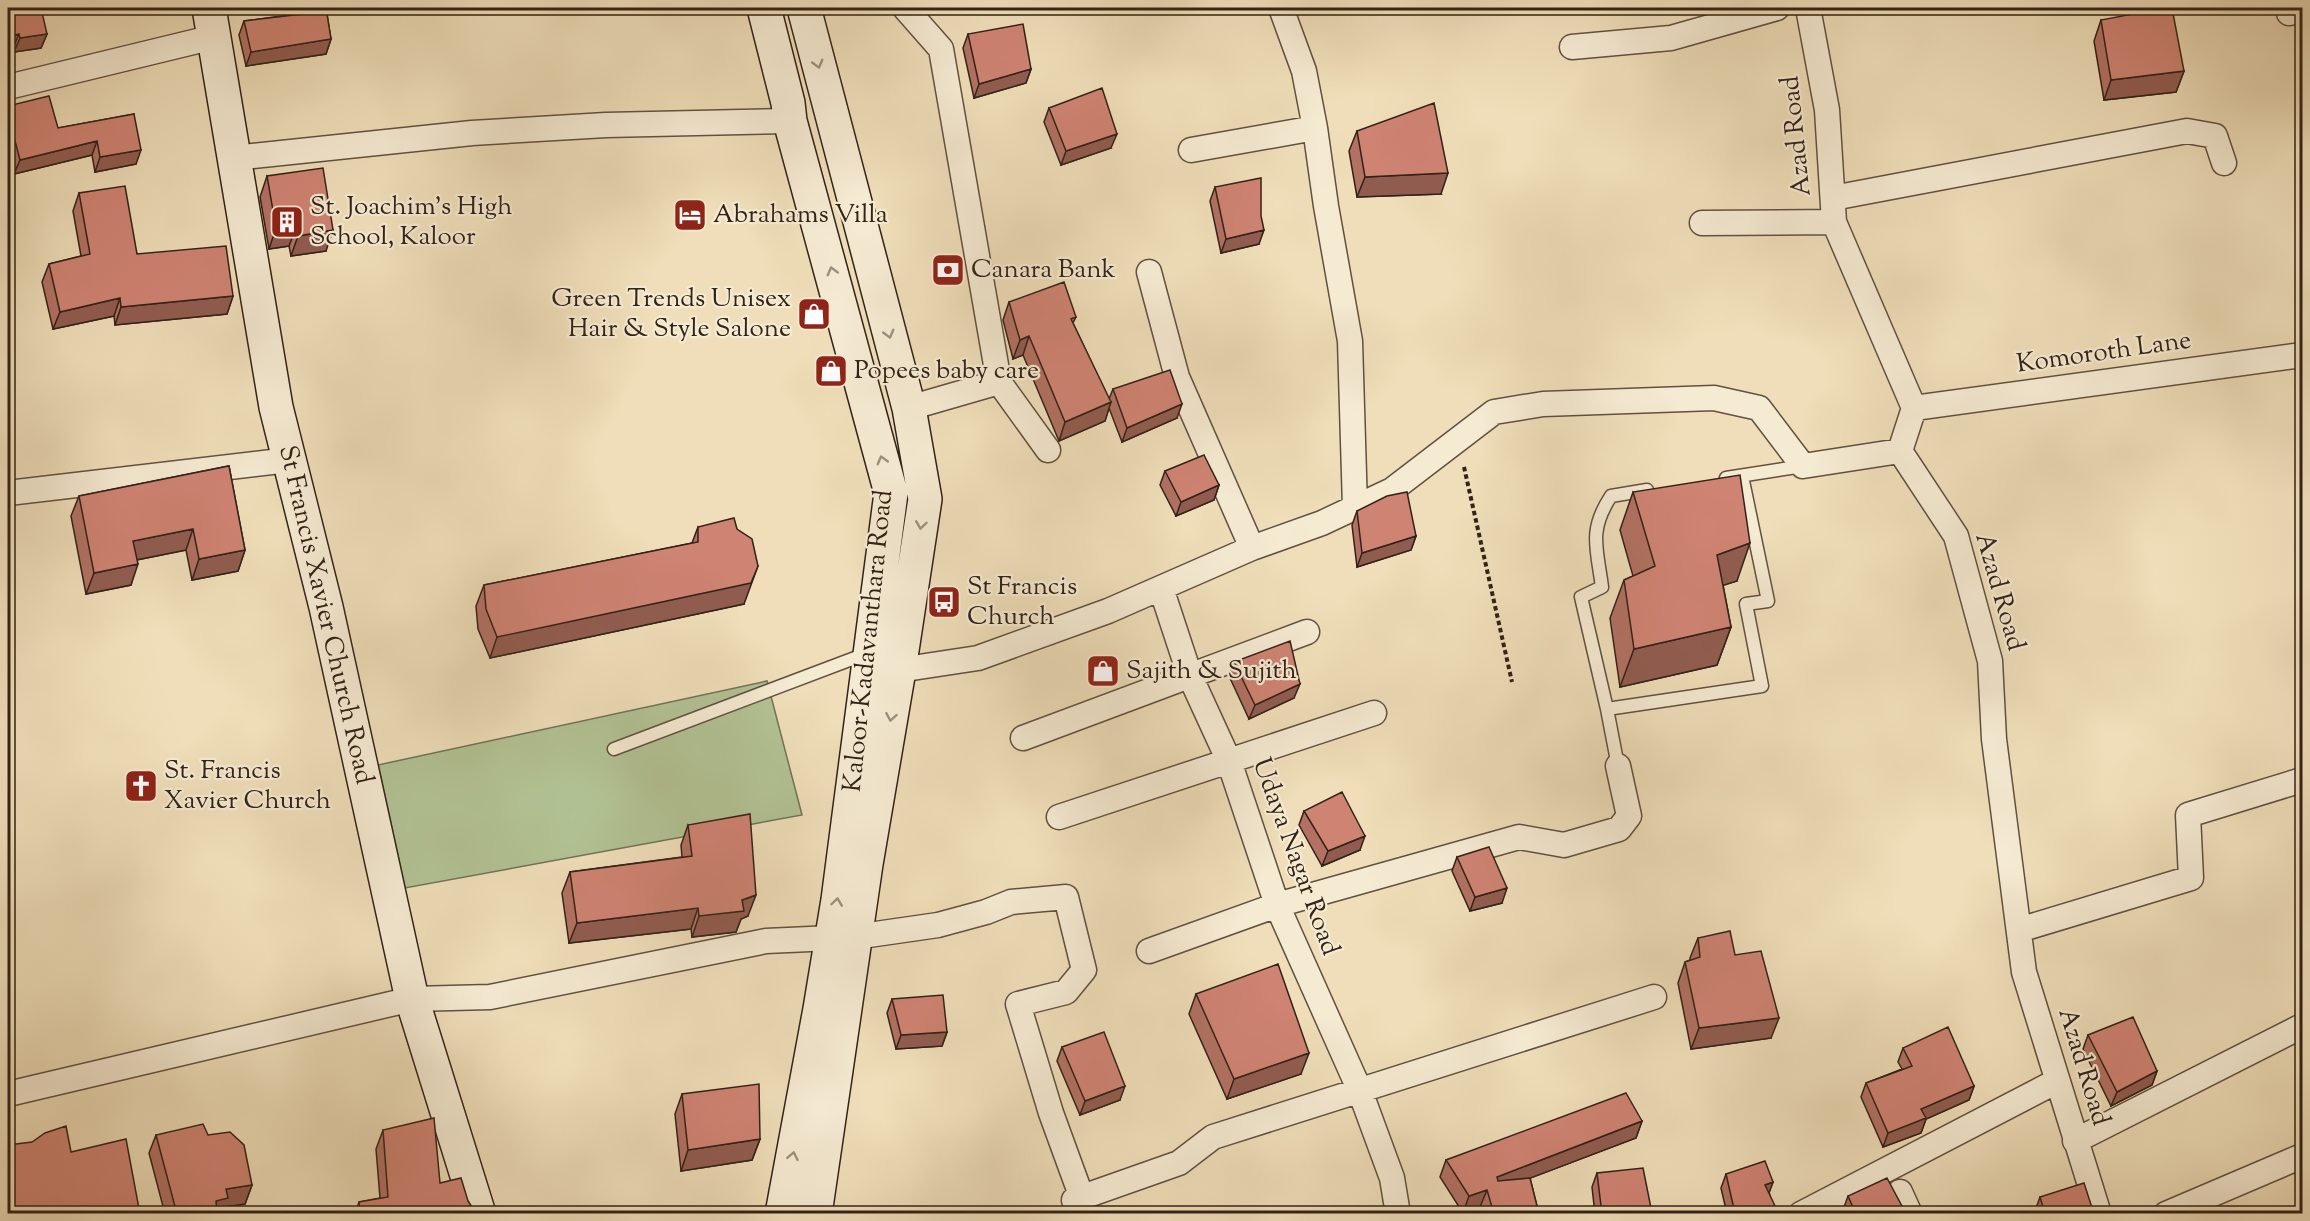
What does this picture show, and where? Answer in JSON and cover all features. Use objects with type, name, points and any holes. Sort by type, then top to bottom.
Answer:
[{"type":"main road","name":"Kaloor-Kadavanthara Road","points":[[764,8],[788,103],[790,120],[891,493],[868,664],[844,937],[815,1214]]},
{"type":"main road","name":"Kaloor-Kadavanthara Road","points":[[782,1214],[844,937],[899,670],[925,499],[909,408],[804,8]]},
{"type":"main road","name":"St Francis Xavier Church Road","points":[[211,22],[276,407],[326,607],[412,999],[479,1214]]},
{"type":"main road","points":[[868,664],[899,670]]},
{"type":"street","points":[[905,8],[940,49],[999,382],[1048,450]]},
{"type":"street","points":[[1281,8],[1304,71],[1350,341],[1355,508]]},
{"type":"street","points":[[1572,47],[1671,38],[1777,8]]},
{"type":"street","name":"Azad Road","points":[[1808,8],[1827,110],[1834,222],[1914,408]]},
{"type":"street","points":[[8,87],[211,22]]},
{"type":"street","points":[[234,158],[472,133],[629,124],[790,120]]},
{"type":"street","points":[[1191,150],[1315,128]]},
{"type":"street","points":[[1833,198],[2187,131],[2215,136],[2224,163]]},
{"type":"street","points":[[1702,223],[1834,222]]},
{"type":"street","points":[[1149,272],[1176,377],[1252,548]]},
{"type":"street","name":"Komoroth Lane","points":[[1914,408],[2302,355]]},
{"type":"street","points":[[909,408],[999,382]]},
{"type":"street","points":[[899,670],[978,658],[1108,611],[1252,548],[1355,508],[1392,490],[1494,412],[1544,404],[1714,398],[1759,408],[1803,466],[1900,451],[1914,408]]},
{"type":"street","name":"Azad Road","points":[[1900,451],[1956,536],[1990,661],[1994,739],[2024,972],[2098,1214]]},
{"type":"street","points":[[8,493],[289,460]]},
{"type":"street","name":"Udaya Nagar Road","points":[[1161,588],[1190,676],[1229,760],[1277,905],[1359,1091],[1392,1178],[1398,1214]]},
{"type":"street","points":[[1023,738],[1307,632]]},
{"type":"street","points":[[1059,817],[1374,713]]},
{"type":"street","points":[[1149,951],[1277,905],[1519,837],[1564,845],[1619,829],[1629,816],[1618,766]]},
{"type":"street","points":[[2019,930],[2191,878],[2188,815],[2302,780]]},
{"type":"street","points":[[8,1094],[412,999],[490,997],[766,941],[844,937],[938,925],[986,912],[1011,902],[1065,897],[1084,970],[1066,992],[1018,1004],[1080,1206],[1179,1164],[1213,1137],[1654,997]]},
{"type":"street","points":[[2075,1141],[2302,1026]]},
{"type":"street","points":[[1801,1214],[2057,1081]]},
{"type":"street","points":[[2166,1214],[2302,1156]]},
{"type":"street","points":[[1900,1192],[1910,1214]]},
{"type":"lane","points":[[1709,481],[1803,466]]},
{"type":"lane","points":[[1607,710],[1762,686],[1746,604],[1768,601],[1742,476]]},
{"type":"lane","points":[[1618,766],[1581,597],[1602,587],[1595,532],[1599,514],[1611,496],[1655,489]]},
{"type":"lane","points":[[614,749],[868,664]]},
{"type":"path","points":[[1458,440],[1512,682]]},
{"type":"green space","points":[[767,681],[802,815],[405,888],[378,765]]},
{"type":"building","points":[[8,8],[41,8],[47,34],[20,38],[19,34],[8,37]]},
{"type":"building","points":[[302,8],[326,8],[331,39],[251,52],[244,21],[302,14]]},
{"type":"building","points":[[2172,8],[2184,71],[2111,80],[2101,20]]},
{"type":"building","points":[[1023,24],[1031,69],[979,84],[968,34]]},
{"type":"building","points":[[1102,88],[1117,134],[1066,151],[1049,108]]},
{"type":"building","points":[[49,96],[58,128],[134,114],[141,150],[100,157],[97,141],[20,160],[8,106]]},
{"type":"building","points":[[1434,103],[1448,173],[1365,177],[1357,131]]},
{"type":"building","points":[[323,168],[333,230],[298,236],[297,225],[276,228],[267,176]]},
{"type":"building","points":[[1261,178],[1261,216],[1264,230],[1226,239],[1215,187]]},
{"type":"building","points":[[125,186],[137,254],[226,246],[233,296],[121,307],[120,298],[60,312],[49,264],[90,254],[79,193]]},
{"type":"building","points":[[1064,282],[1076,317],[1071,319],[1111,402],[1065,422],[1029,336],[1020,340],[1009,302]]},
{"type":"building","points":[[1170,370],[1182,404],[1127,428],[1113,389]]},
{"type":"building","points":[[1204,455],[1219,485],[1181,502],[1165,471]]},
{"type":"building","points":[[229,466],[245,550],[199,559],[193,529],[133,541],[138,564],[94,573],[79,496]]},
{"type":"building","points":[[1740,475],[1750,543],[1717,555],[1731,627],[1634,649],[1624,580],[1655,566],[1633,492]]},
{"type":"building","points":[[1407,492],[1416,536],[1362,553],[1357,511],[1387,496]]},
{"type":"building","points":[[734,518],[737,529],[752,539],[758,566],[751,583],[497,637],[486,609],[484,585],[698,542],[698,527]]},
{"type":"building","points":[[1290,641],[1300,684],[1255,705],[1234,662]]},
{"type":"building","points":[[1342,792],[1365,836],[1328,851],[1304,811]]},
{"type":"building","points":[[750,814],[756,895],[742,900],[744,911],[699,916],[698,908],[577,923],[570,872],[692,856],[688,825]]},
{"type":"building","points":[[1489,847],[1507,888],[1475,897],[1457,857]]},
{"type":"building","points":[[1730,931],[1735,955],[1761,951],[1779,1018],[1699,1028],[1685,962],[1700,957],[1698,938]]},
{"type":"building","points":[[1278,964],[1309,1053],[1234,1079],[1196,994]]},
{"type":"building","points":[[943,995],[947,1032],[901,1035],[892,999]]},
{"type":"building","points":[[2133,1017],[2157,1071],[2117,1092],[2088,1035]]},
{"type":"building","points":[[1948,1027],[1974,1086],[1921,1109],[1926,1118],[1888,1133],[1866,1083],[1912,1066],[1903,1048]]},
{"type":"building","points":[[1104,1032],[1125,1086],[1085,1101],[1062,1047]]},
{"type":"building","points":[[759,1084],[760,1139],[688,1150],[682,1094]]},
{"type":"building","points":[[1626,1093],[1642,1121],[1497,1177],[1498,1181],[1530,1178],[1539,1214],[1494,1214],[1487,1190],[1469,1196],[1446,1160]]},
{"type":"building","points":[[434,1118],[440,1183],[461,1178],[468,1201],[479,1214],[360,1214],[359,1202],[388,1197],[383,1130]]},
{"type":"building","points":[[203,1124],[208,1135],[230,1132],[244,1145],[252,1185],[226,1189],[228,1198],[216,1201],[217,1214],[177,1214],[156,1135]]},
{"type":"building","points":[[66,1126],[71,1152],[126,1139],[140,1214],[14,1214],[8,1172],[8,1145],[32,1142],[45,1133]]},
{"type":"building","points":[[1765,1161],[1773,1182],[1765,1185],[1777,1210],[1766,1214],[1748,1214],[1746,1207],[1734,1209],[1726,1174]]},
{"type":"building","points":[[1643,1168],[1652,1213],[1602,1214],[1597,1173]]},
{"type":"building","points":[[1887,1178],[1902,1206],[1909,1214],[1856,1214],[1848,1196]]},
{"type":"building","points":[[2084,1183],[2094,1214],[2045,1214],[2040,1197]]},
{"type":"place","name":"Abrahams Villa","points":[[690,215]]},
{"type":"place","name":"St. Joachim's High School, Kaloor","points":[[287,222]]},
{"type":"place","name":"Canara Bank","points":[[948,270]]},
{"type":"place","name":"Green Trends Unisex Hair & Style Salone","points":[[814,314]]},
{"type":"place","name":"Popees baby care","points":[[831,371]]},
{"type":"place","name":"St Francis Church","points":[[944,602]]},
{"type":"place","name":"Sajith & Sujith","points":[[1103,671]]},
{"type":"place","name":"St. Francis Xavier Church","points":[[141,786]]}]
